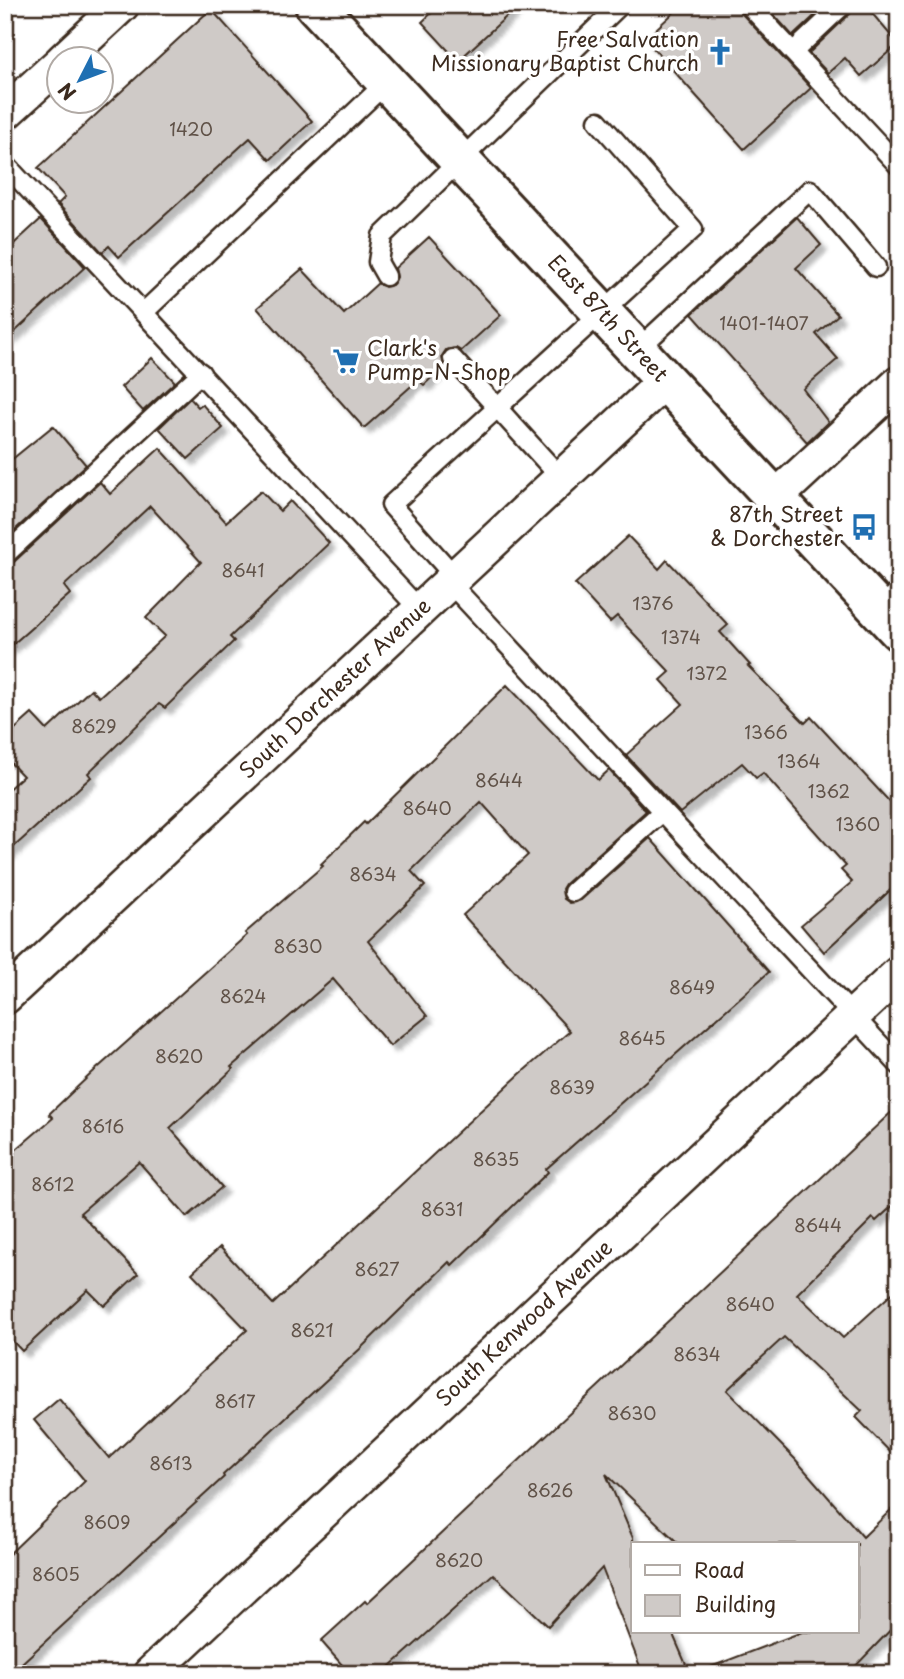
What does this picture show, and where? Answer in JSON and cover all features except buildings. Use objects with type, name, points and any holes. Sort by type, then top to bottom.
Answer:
[{"type":"main road","name":"East 87th Street","points":[[331,11],[387,82],[636,350],[775,498],[892,610]]},
{"type":"street","points":[[77,46],[122,5]]},
{"type":"street","points":[[9,103],[46,73]]},
{"type":"street","name":"South Dorchester Avenue","points":[[5,997],[665,380]]},
{"type":"street","points":[[775,498],[899,383]]},
{"type":"street","name":"South Kenwood Avenue","points":[[150,1674],[899,973]]},
{"type":"lane","points":[[386,276],[378,262],[382,236],[620,5]]},
{"type":"lane","points":[[749,5],[899,166]]},
{"type":"lane","points":[[793,52],[843,5]]},
{"type":"lane","points":[[144,312],[387,82]]},
{"type":"lane","points":[[598,121],[693,229],[391,505],[452,580],[662,812],[899,1065]]},
{"type":"lane","points":[[5,164],[420,610]]},
{"type":"lane","points":[[636,350],[810,190],[876,267]]},
{"type":"lane","points":[[453,359],[496,410],[561,478]]},
{"type":"lane","points":[[5,555],[201,373]]},
{"type":"lane","points":[[573,892],[662,812]]},
{"type":"place","name":"Free Salvation Missionary Baptist Church","points":[[720,52]]},
{"type":"place","name":"Clark's Pump-N-Shop","points":[[346,361]]},
{"type":"place","name":"87th Street & Dorchester","points":[[864,527]]}]
